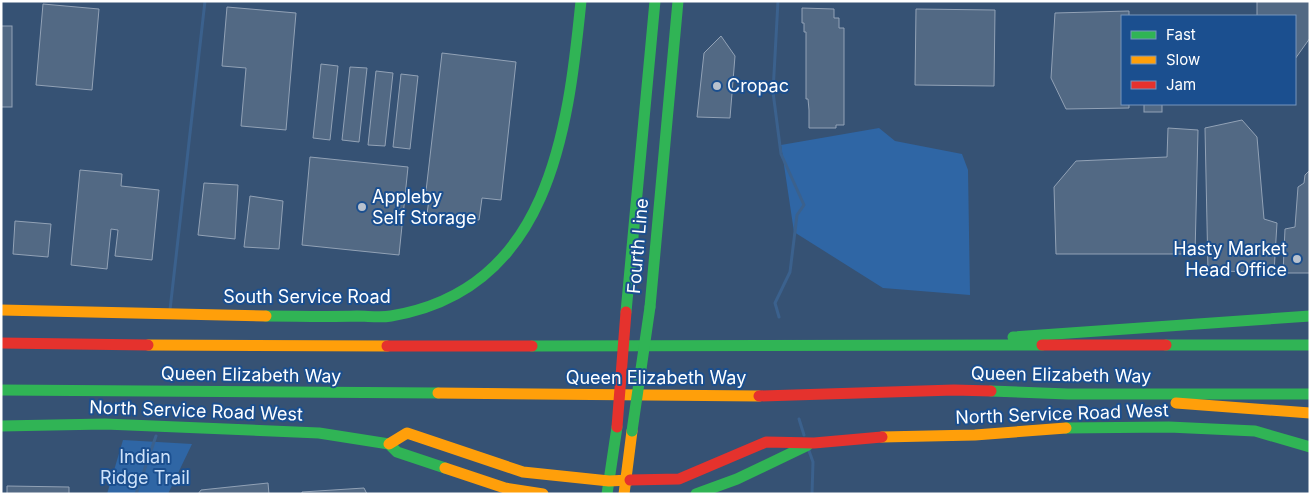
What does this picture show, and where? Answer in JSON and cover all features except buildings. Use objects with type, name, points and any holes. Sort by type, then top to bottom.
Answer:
[{"type":"main road","name":"South Service Road","points":[[1,310],[289,316],[393,316],[422,307],[476,282],[496,266],[518,239],[536,213],[550,179],[563,126],[581,1]]},
{"type":"main road","name":"Fourth Line","points":[[607,494],[617,427],[655,1]]},
{"type":"main road","name":"Fourth Line","points":[[624,494],[650,307],[678,1]]},
{"type":"main road","points":[[980,344],[1022,335],[1310,316]]},
{"type":"main road","name":"Queen Elizabeth Way","points":[[1,343],[267,346],[1310,345]]},
{"type":"main road","name":"Queen Elizabeth Way","points":[[1,390],[788,396],[954,390],[1068,394],[1310,394]]},
{"type":"main road","points":[[1068,394],[1310,413]]},
{"type":"main road","name":"North Service Road West","points":[[1,426],[105,424],[319,433],[389,444],[397,452],[506,488],[543,494]]},
{"type":"main road","name":"North Service Road West","points":[[389,444],[407,433],[522,472],[609,481],[679,479],[766,442],[814,443],[861,437],[975,435],[1063,428],[1169,427],[1255,431],[1310,447]]},
{"type":"main road","name":"North Service Road West","points":[[696,494],[737,479],[779,457],[814,443]]},
{"type":"green space","points":[[879,128],[895,141],[962,154],[968,170],[970,295],[883,288],[794,232],[781,145]]},
{"type":"green space","name":"Indian Ridge Trail","points":[[123,440],[192,444],[168,494],[107,494]]},
{"type":"waterway","points":[[170,310],[205,1]]},
{"type":"waterway","points":[[778,1],[773,92],[781,154],[804,205],[797,215],[790,272],[775,303],[779,317]]},
{"type":"waterway","points":[[799,419],[804,435]]},
{"type":"waterway","points":[[136,494],[156,436]]},
{"type":"waterway","points":[[808,448],[813,462],[812,494]]},
{"type":"traffic: fast","points":[[266,316],[391,316],[444,300],[486,274],[517,239],[540,198],[557,151],[568,102],[581,1]]},
{"type":"traffic: fast","points":[[626,312],[655,1]]},
{"type":"traffic: fast","points":[[650,307],[678,1]]},
{"type":"traffic: fast","points":[[632,431],[650,307]]},
{"type":"traffic: fast","points":[[1013,337],[1310,316]]},
{"type":"traffic: fast","points":[[532,346],[1042,345]]},
{"type":"traffic: fast","points":[[1166,345],[1310,345]]},
{"type":"traffic: fast","points":[[1,390],[438,393]]},
{"type":"traffic: fast","points":[[991,391],[1068,394],[1310,394]]},
{"type":"traffic: fast","points":[[1,426],[105,424],[319,433],[389,444],[397,452],[445,468]]},
{"type":"traffic: fast","points":[[607,494],[617,427]]},
{"type":"traffic: fast","points":[[1066,428],[1169,427],[1255,431],[1310,447]]},
{"type":"traffic: fast","points":[[696,494],[737,479],[808,445]]},
{"type":"traffic: slow","points":[[1,310],[266,316]]},
{"type":"traffic: slow","points":[[148,345],[387,346]]},
{"type":"traffic: slow","points":[[438,393],[759,396]]},
{"type":"traffic: slow","points":[[1176,403],[1310,413]]},
{"type":"traffic: slow","points":[[882,437],[975,435],[1066,428]]},
{"type":"traffic: slow","points":[[624,494],[632,431]]},
{"type":"traffic: slow","points":[[389,444],[407,433],[523,472],[609,481],[630,480]]},
{"type":"traffic: slow","points":[[445,468],[505,488],[543,494]]},
{"type":"traffic: jam","points":[[617,427],[626,312]]},
{"type":"traffic: jam","points":[[1,343],[148,345]]},
{"type":"traffic: jam","points":[[1042,345],[1166,345]]},
{"type":"traffic: jam","points":[[387,346],[532,346]]},
{"type":"traffic: jam","points":[[759,396],[954,390],[991,391]]},
{"type":"traffic: jam","points":[[630,480],[679,479],[766,442],[814,443],[882,437]]},
{"type":"place","name":"Cropac","points":[[717,86]]},
{"type":"place","name":"Appleby Self Storage","points":[[362,207]]},
{"type":"place","name":"Hasty Market Head Office","points":[[1297,259]]}]
